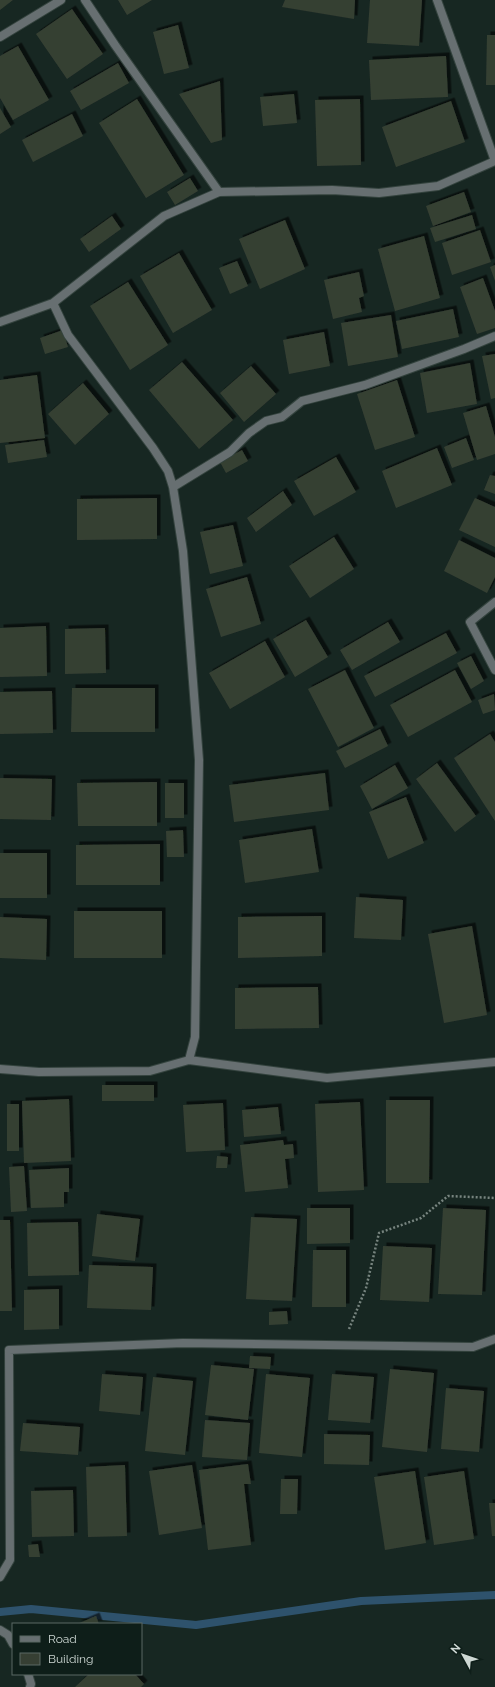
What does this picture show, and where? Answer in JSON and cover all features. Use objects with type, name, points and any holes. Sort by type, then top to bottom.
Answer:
[{"type":"street","points":[[0,37],[61,0]]},
{"type":"street","points":[[85,0],[219,192]]},
{"type":"street","points":[[0,322],[53,303],[164,216],[219,192],[332,190],[379,193],[438,186],[495,161],[437,0]]},
{"type":"street","points":[[53,303],[68,335],[153,448],[168,471],[172,487],[183,551],[199,760],[195,1037],[190,1060]]},
{"type":"street","points":[[172,487],[230,452],[249,433],[266,421],[282,417],[302,401],[365,385],[464,350],[495,336]]},
{"type":"street","points":[[495,602],[470,622],[495,670]]},
{"type":"street","points":[[0,1069],[39,1072],[150,1071],[190,1060],[327,1078],[495,1062]]},
{"type":"street","points":[[0,1577],[10,1560],[9,1350],[183,1343],[473,1347],[495,1339]]},
{"type":"street","points":[[0,1630],[8,1635],[12,1642]]},
{"type":"street","points":[[28,1675],[31,1684],[30,1687]]},
{"type":"path","points":[[343,1345],[366,1288],[379,1233],[421,1218],[448,1196],[495,1198]]},
{"type":"building","points":[[0,0],[13,0],[0,10]]},
{"type":"building","points":[[118,0],[152,0],[127,15]]},
{"type":"building","points":[[285,0],[355,0],[354,19],[282,7]]},
{"type":"building","points":[[370,0],[422,0],[419,46],[367,43]]},
{"type":"building","points":[[72,9],[103,54],[67,79],[36,34]]},
{"type":"building","points":[[178,25],[189,68],[164,74],[153,32]]},
{"type":"building","points":[[487,35],[495,35],[495,85],[486,85]]},
{"type":"building","points":[[18,46],[49,100],[13,120],[0,98],[0,56]]},
{"type":"building","points":[[446,56],[448,97],[371,100],[369,60]]},
{"type":"building","points":[[118,63],[129,83],[81,110],[70,91]]},
{"type":"building","points":[[220,81],[222,140],[211,143],[179,94]]},
{"type":"building","points":[[294,94],[297,123],[263,126],[260,97]]},
{"type":"building","points":[[137,99],[184,175],[146,198],[99,123]]},
{"type":"building","points":[[360,99],[361,165],[317,166],[315,100]]},
{"type":"building","points":[[451,101],[465,142],[396,167],[382,127]]},
{"type":"building","points":[[0,108],[11,127],[0,134]]},
{"type":"building","points":[[72,114],[83,136],[33,162],[22,140]]},
{"type":"building","points":[[190,178],[198,191],[175,205],[167,192]]},
{"type":"building","points":[[464,192],[471,212],[433,226],[426,206]]},
{"type":"building","points":[[472,215],[476,229],[435,242],[430,228]]},
{"type":"building","points":[[112,216],[121,229],[89,252],[80,239]]},
{"type":"building","points":[[285,220],[305,269],[260,289],[239,239]]},
{"type":"building","points":[[480,230],[491,262],[452,275],[442,243]]},
{"type":"building","points":[[424,236],[440,298],[395,311],[378,249]]},
{"type":"building","points":[[179,253],[212,310],[173,333],[140,276]]},
{"type":"building","points":[[237,261],[248,286],[230,294],[219,268]]},
{"type":"building","points":[[495,265],[495,281],[490,267]]},
{"type":"building","points":[[359,272],[364,296],[359,298],[362,312],[333,319],[324,280]]},
{"type":"building","points":[[483,278],[495,311],[495,328],[477,334],[460,287]]},
{"type":"building","points":[[128,282],[168,345],[130,370],[90,306]]},
{"type":"building","points":[[453,309],[459,337],[402,349],[396,321]]},
{"type":"building","points":[[391,315],[398,357],[348,366],[341,323]]},
{"type":"building","points":[[63,330],[68,347],[45,354],[40,338]]},
{"type":"building","points":[[324,332],[330,366],[289,374],[283,340]]},
{"type":"building","points":[[495,354],[495,398],[491,399],[482,356]]},
{"type":"building","points":[[182,362],[233,420],[199,449],[149,390]]},
{"type":"building","points":[[470,363],[477,404],[427,413],[420,373]]},
{"type":"building","points":[[251,366],[276,394],[244,422],[220,393]]},
{"type":"building","points":[[37,375],[45,438],[0,443],[0,380]]},
{"type":"building","points":[[397,380],[415,437],[375,450],[357,394]]},
{"type":"building","points":[[83,383],[109,414],[75,445],[48,414]]},
{"type":"building","points":[[486,406],[495,437],[495,454],[477,460],[463,413]]},
{"type":"building","points":[[466,438],[474,460],[452,468],[444,447]]},
{"type":"building","points":[[44,440],[47,457],[8,463],[5,445]]},
{"type":"building","points":[[437,448],[452,485],[396,508],[382,471]]},
{"type":"building","points":[[242,450],[248,461],[226,473],[220,462]]},
{"type":"building","points":[[336,457],[356,492],[314,516],[294,481]]},
{"type":"building","points":[[490,475],[495,476],[495,494],[484,490]]},
{"type":"building","points":[[283,491],[292,505],[256,532],[247,518]]},
{"type":"building","points":[[157,498],[157,539],[77,540],[77,499]]},
{"type":"building","points":[[475,498],[495,507],[495,547],[459,530]]},
{"type":"building","points":[[233,525],[243,566],[210,574],[200,532]]},
{"type":"building","points":[[334,537],[354,569],[310,598],[289,566]]},
{"type":"building","points":[[459,540],[495,558],[495,577],[487,593],[444,571]]},
{"type":"building","points":[[247,577],[261,624],[221,637],[206,589]]},
{"type":"building","points":[[306,620],[328,657],[295,677],[273,639]]},
{"type":"building","points":[[388,622],[400,642],[352,670],[340,650]]},
{"type":"building","points":[[46,626],[47,676],[0,677],[0,628]]},
{"type":"building","points":[[105,628],[106,673],[65,674],[65,629]]},
{"type":"building","points":[[446,633],[457,653],[375,697],[364,676]]},
{"type":"building","points":[[265,641],[285,677],[230,709],[209,673]]},
{"type":"building","points":[[471,656],[484,681],[471,689],[457,663]]},
{"type":"building","points":[[345,670],[374,728],[338,747],[308,689]]},
{"type":"building","points":[[455,670],[472,702],[408,737],[390,705]]},
{"type":"building","points":[[72,688],[155,688],[155,732],[71,732]]},
{"type":"building","points":[[52,691],[53,733],[0,734],[0,692]]},
{"type":"building","points":[[494,694],[495,710],[483,714],[478,700]]},
{"type":"building","points":[[380,729],[388,746],[345,768],[336,751]]},
{"type":"building","points":[[490,734],[495,742],[495,821],[454,758]]},
{"type":"building","points":[[437,763],[476,816],[455,832],[416,779]]},
{"type":"building","points":[[395,765],[408,788],[372,809],[360,786]]},
{"type":"building","points":[[325,773],[329,810],[234,822],[229,785]]},
{"type":"building","points":[[0,778],[52,779],[51,820],[0,819]]},
{"type":"building","points":[[157,782],[157,826],[78,826],[77,783]]},
{"type":"building","points":[[165,783],[184,783],[184,818],[165,818]]},
{"type":"building","points":[[406,797],[424,843],[388,859],[369,812]]},
{"type":"building","points":[[312,829],[319,872],[245,883],[239,840]]},
{"type":"building","points":[[183,830],[184,857],[167,857],[166,831]]},
{"type":"building","points":[[160,844],[160,885],[76,885],[76,845]]},
{"type":"building","points":[[0,853],[47,853],[47,898],[0,898]]},
{"type":"building","points":[[356,897],[403,900],[401,940],[354,938]]},
{"type":"building","points":[[74,911],[162,911],[162,958],[74,958]]},
{"type":"building","points":[[322,916],[322,956],[238,958],[238,917]]},
{"type":"building","points":[[0,917],[47,919],[46,960],[0,958]]},
{"type":"building","points":[[472,926],[487,1015],[444,1023],[428,934]]},
{"type":"building","points":[[318,987],[319,1028],[235,1029],[235,988]]},
{"type":"building","points":[[102,1085],[154,1085],[154,1101],[102,1101]]},
{"type":"building","points":[[69,1099],[71,1161],[24,1163],[22,1101]]},
{"type":"building","points":[[386,1100],[430,1100],[429,1183],[386,1183]]},
{"type":"building","points":[[360,1102],[364,1190],[318,1192],[315,1104]]},
{"type":"building","points":[[223,1103],[225,1150],[186,1152],[183,1105]]},
{"type":"building","points":[[7,1104],[19,1104],[19,1151],[7,1151]]},
{"type":"building","points":[[278,1107],[281,1134],[244,1137],[242,1110]]},
{"type":"building","points":[[283,1140],[284,1145],[293,1144],[294,1158],[285,1159],[288,1188],[245,1192],[240,1145]]},
{"type":"building","points":[[217,1156],[228,1157],[227,1168],[216,1168]]},
{"type":"building","points":[[24,1166],[27,1211],[11,1212],[9,1167]]},
{"type":"building","points":[[69,1168],[69,1192],[64,1192],[64,1207],[31,1208],[29,1170]]},
{"type":"building","points":[[307,1208],[350,1208],[350,1243],[307,1244]]},
{"type":"building","points":[[443,1208],[486,1210],[482,1295],[438,1294]]},
{"type":"building","points":[[97,1214],[140,1219],[135,1261],[92,1256]]},
{"type":"building","points":[[251,1217],[297,1219],[292,1301],[246,1299]]},
{"type":"building","points":[[0,1220],[10,1220],[12,1311],[0,1311]]},
{"type":"building","points":[[78,1222],[79,1275],[28,1276],[27,1223]]},
{"type":"building","points":[[383,1246],[432,1248],[429,1302],[380,1300]]},
{"type":"building","points":[[313,1250],[346,1250],[346,1307],[312,1307]]},
{"type":"building","points":[[89,1265],[153,1267],[151,1310],[87,1308]]},
{"type":"building","points":[[59,1289],[59,1329],[24,1330],[24,1290]]},
{"type":"building","points":[[287,1311],[288,1324],[269,1325],[269,1312]]},
{"type":"building","points":[[250,1356],[271,1357],[270,1369],[249,1368]]},
{"type":"building","points":[[211,1365],[254,1369],[248,1420],[205,1415]]},
{"type":"building","points":[[390,1369],[434,1373],[427,1452],[382,1447]]},
{"type":"building","points":[[102,1374],[143,1377],[140,1415],[99,1411]]},
{"type":"building","points":[[266,1374],[310,1378],[302,1457],[259,1453]]},
{"type":"building","points":[[332,1374],[374,1377],[370,1423],[328,1420]]},
{"type":"building","points":[[153,1377],[193,1381],[185,1455],[145,1451]]},
{"type":"building","points":[[446,1388],[484,1391],[479,1452],[441,1449]]},
{"type":"building","points":[[205,1420],[250,1423],[247,1460],[202,1457]]},
{"type":"building","points":[[23,1423],[80,1427],[78,1455],[20,1451]]},
{"type":"building","points":[[324,1434],[370,1435],[369,1465],[324,1464]]},
{"type":"building","points":[[248,1464],[251,1484],[244,1484],[251,1545],[208,1550],[199,1470]]},
{"type":"building","points":[[125,1465],[127,1536],[88,1537],[86,1467]]},
{"type":"building","points":[[192,1465],[202,1528],[159,1535],[149,1471]]},
{"type":"building","points":[[415,1471],[426,1543],[385,1550],[374,1477]]},
{"type":"building","points":[[464,1471],[474,1539],[434,1545],[424,1477]]},
{"type":"building","points":[[281,1479],[298,1479],[297,1514],[280,1514]]},
{"type":"building","points":[[73,1490],[74,1536],[32,1537],[31,1491]]},
{"type":"building","points":[[489,1503],[495,1503],[495,1536],[492,1536]]},
{"type":"building","points":[[38,1544],[40,1557],[29,1557],[28,1545]]},
{"type":"building","points":[[96,1616],[99,1623],[79,1623]]},
{"type":"building","points":[[88,1675],[136,1675],[144,1684],[141,1687],[75,1687]]},
{"type":"waterway","points":[[0,1612],[31,1609],[196,1625],[361,1601],[495,1595]]}]
